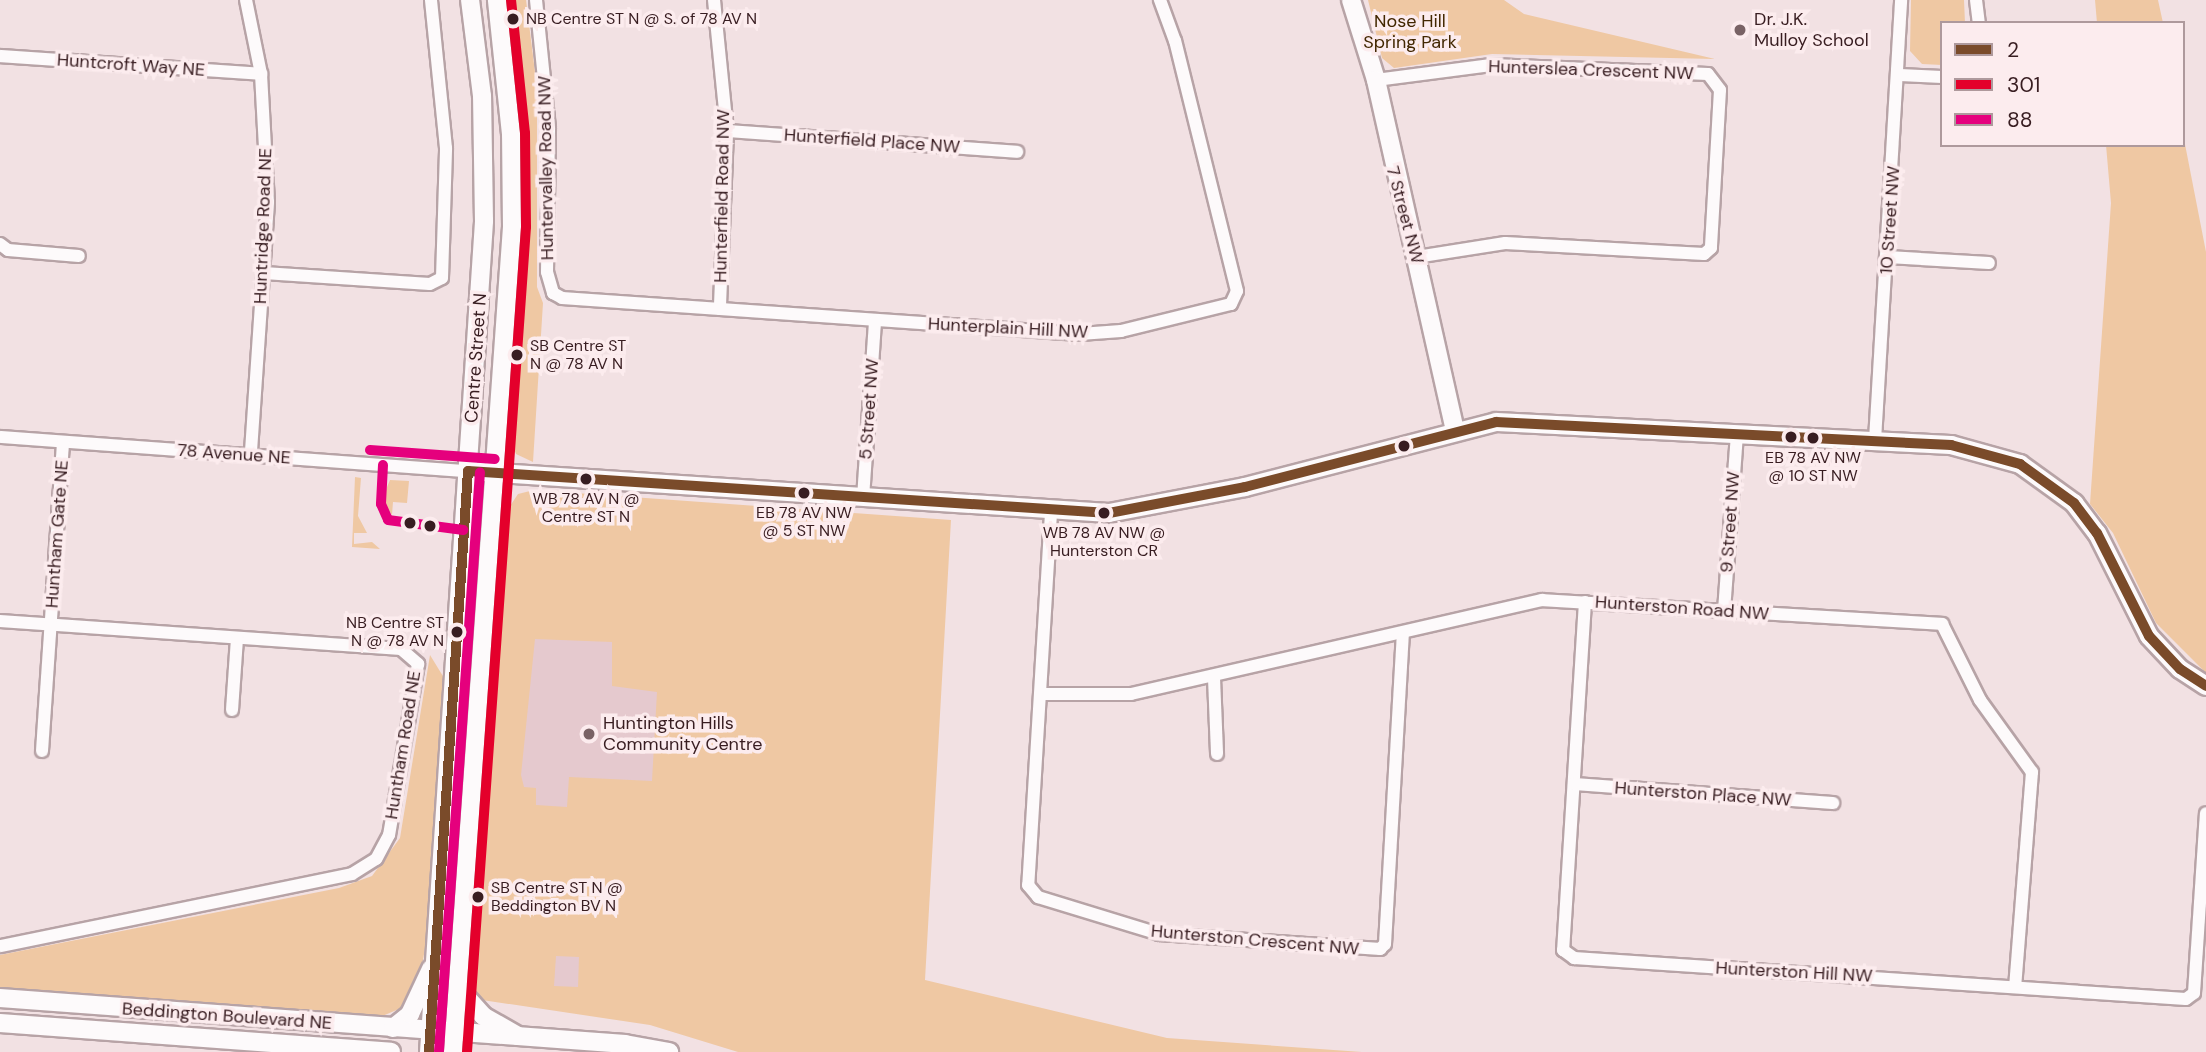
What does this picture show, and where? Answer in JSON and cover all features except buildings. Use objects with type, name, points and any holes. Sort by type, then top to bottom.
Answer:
[{"type":"main road","name":"Centre Street N","points":[[429,1052],[468,471],[485,149],[470,0]]},
{"type":"main road","name":"Centre Street N","points":[[453,1043],[512,226],[511,134],[497,0]]},
{"type":"main road","name":"7 Street NW","points":[[1350,0],[1376,80],[1393,176],[1417,257],[1455,431]]},
{"type":"main road","points":[[468,471],[1051,513],[1109,513],[1245,487],[1455,431],[1537,421],[1875,440],[1975,449],[2045,480],[2097,533],[2149,636],[2180,669],[2206,686]]},
{"type":"main road","points":[[393,1028],[410,1013],[437,956]]},
{"type":"main road","points":[[459,989],[483,1016],[521,1038]]},
{"type":"main road","name":"Beddington Boulevard NE","points":[[0,998],[393,1028],[431,1032],[453,1043],[521,1038],[669,1052]]},
{"type":"main road","name":"Beddington Boulevard NE","points":[[0,1023],[391,1052]]},
{"type":"street","name":"Huntridge Road NE","points":[[246,0],[261,74],[268,202],[251,454]]},
{"type":"street","points":[[264,273],[430,284],[442,278],[446,148],[431,0]]},
{"type":"street","name":"Huntervalley Road NW","points":[[536,0],[549,129],[547,272],[553,293]]},
{"type":"street","name":"Hunterfield Road NW","points":[[714,0],[727,131],[720,309]]},
{"type":"street","name":"Hunterplain Hill NW","points":[[553,293],[720,309],[1080,334],[1121,331],[1231,304],[1237,291],[1175,41],[1160,0]]},
{"type":"street","name":"10 Street NW","points":[[1875,440],[1900,75],[1901,0]]},
{"type":"street","points":[[1976,0],[1979,21]]},
{"type":"street","name":"Huntcroft Way NE","points":[[0,56],[261,74]]},
{"type":"street","name":"Hunterslea Crescent NW","points":[[1376,80],[1491,65],[1708,74],[1720,90],[1711,248],[1704,254],[1506,243],[1417,257]]},
{"type":"street","points":[[1900,75],[1940,77]]},
{"type":"street","name":"Hunterfield Place NW","points":[[727,131],[1017,152]]},
{"type":"street","points":[[0,244],[8,250],[79,256]]},
{"type":"street","points":[[1888,257],[1989,263]]},
{"type":"street","name":"5 Street NW","points":[[863,498],[875,321]]},
{"type":"street","name":"9 Street NW","points":[[1724,611],[1737,432]]},
{"type":"street","name":"78 Avenue NE","points":[[0,437],[468,471]]},
{"type":"street","name":"Huntham Gate NE","points":[[42,751],[63,443]]},
{"type":"street","name":"Hunterston Crescent NW","points":[[1051,513],[1043,694],[1028,885],[1038,897],[1159,934],[1380,950],[1385,944],[1403,634]]},
{"type":"street","name":"Hunterston Road NW","points":[[1043,694],[1131,694],[1214,678],[1542,600],[1942,624],[1980,700],[2032,772],[2015,986]]},
{"type":"street","name":"Hunterston Hill NW","points":[[1585,602],[1566,955],[2186,999],[2194,993],[2206,813]]},
{"type":"street","name":"Huntham Road NE","points":[[0,621],[401,649],[418,664],[389,835],[376,859],[352,874],[0,946]]},
{"type":"street","points":[[232,710],[237,638]]},
{"type":"street","points":[[1214,678],[1217,754]]},
{"type":"street","name":"Hunterston Place NW","points":[[1574,784],[1833,803]]},
{"type":"green space","points":[[506,0],[526,0],[537,88],[537,287],[543,303],[533,462],[516,454],[508,434],[520,131]]},
{"type":"green space","name":"Nose Hill Spring Park","points":[[1368,0],[1504,0],[1524,14],[1715,59],[1492,54],[1394,68],[1382,58]]},
{"type":"green space","points":[[1911,0],[1964,0],[1965,21],[1940,21],[1940,65],[1922,64],[1910,51]]},
{"type":"green space","points":[[2095,0],[2158,0],[2163,21],[2097,21]]},
{"type":"green space","points":[[2185,144],[2206,252],[2206,673],[2156,623],[2113,533],[2090,504],[2111,203],[2106,147],[2185,147]]},
{"type":"green space","points":[[355,477],[361,478],[358,516],[367,533],[354,533],[354,544],[372,542],[380,549],[352,547]]},
{"type":"green space","points":[[390,480],[409,481],[407,503],[393,502],[392,515],[382,499]]},
{"type":"green space","points":[[534,490],[951,520],[925,980],[1167,1038],[1362,1052],[738,1052],[650,1025],[482,1000],[474,987],[510,506],[518,494]]},
{"type":"green space","points":[[430,655],[449,686],[432,906],[420,978],[406,1006],[380,1017],[0,989],[0,955],[339,888],[372,876],[400,838]]},
{"type":"transit line","name":"301","points":[[467,1052],[526,227],[525,133],[511,0]]},
{"type":"transit line","name":"2","points":[[429,1052],[468,471],[1109,513],[1245,487],[1496,422],[1951,445],[2020,464],[2074,503],[2097,533],[2149,636],[2180,669],[2206,686]]},
{"type":"transit line","name":"88","points":[[370,450],[495,459]]},
{"type":"transit line","name":"88","points":[[383,465],[381,504],[388,520],[463,530]]},
{"type":"transit line","name":"88","points":[[439,1051],[480,472]]},
{"type":"place","name":"NB Centre ST N @ S. of 78 AV N","points":[[513,19]]},
{"type":"place","name":"Dr. J.K. Mulloy School","points":[[1740,30]]},
{"type":"place","name":"SB Centre ST N @ 78 AV N","points":[[517,355]]},
{"type":"place","name":"EB 78 AV NW @ 10 ST NW","points":[[1813,438]]},
{"type":"place","name":"WB 78 AV N @ Centre ST N","points":[[586,479]]},
{"type":"place","name":"EB 78 AV NW @ 5 ST NW","points":[[804,493]]},
{"type":"place","name":"WB 78 AV NW @ Hunterston CR","points":[[1104,513]]},
{"type":"place","name":"NB Centre ST N @ 78 AV N","points":[[457,632]]},
{"type":"place","name":"Huntington Hills Community Centre","points":[[589,734]]},
{"type":"place","name":"SB Centre ST N @ Beddington BV N","points":[[478,897]]}]
